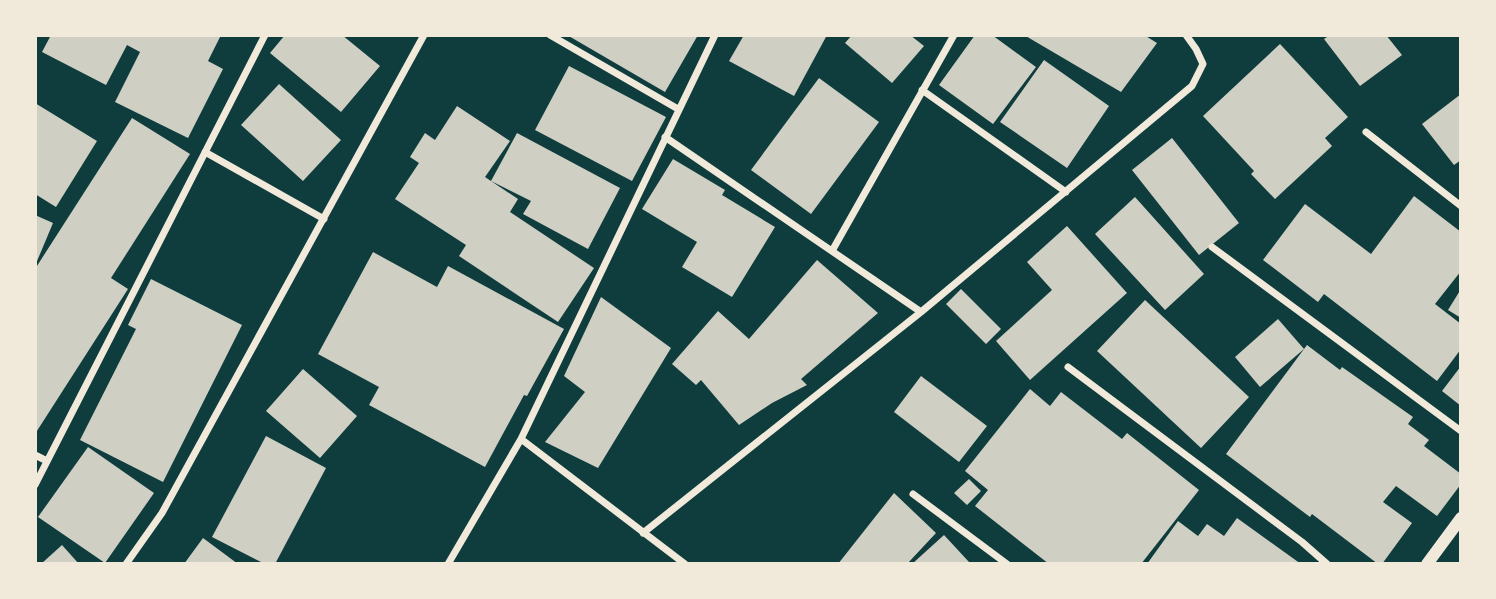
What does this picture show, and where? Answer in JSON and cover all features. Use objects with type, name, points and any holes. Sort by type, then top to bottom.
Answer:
[{"type":"street","points":[[35,485],[265,35]]},
{"type":"street","points":[[126,564],[162,513],[424,35]]},
{"type":"street","points":[[550,35],[678,109]]},
{"type":"street","points":[[448,564],[521,439],[715,35]]},
{"type":"street","points":[[832,251],[954,35]]},
{"type":"street","points":[[643,533],[921,312],[1192,86],[1203,64],[1186,35]]},
{"type":"street","points":[[922,90],[1066,192]]},
{"type":"street","points":[[1366,132],[1461,206]]},
{"type":"street","points":[[665,137],[921,312]]},
{"type":"street","points":[[205,152],[324,219]]},
{"type":"street","points":[[1212,247],[1461,431]]},
{"type":"street","points":[[1068,367],[1327,564]]},
{"type":"street","points":[[521,439],[685,564]]},
{"type":"street","points":[[35,455],[47,461]]},
{"type":"street","points":[[914,494],[1007,564]]},
{"type":"street","points":[[1427,564],[1461,518]]},
{"type":"building","points":[[51,35],[221,35],[208,61],[223,69],[188,138],[115,102],[140,52],[127,45],[106,85],[42,52]]},
{"type":"building","points":[[285,35],[342,35],[380,66],[341,112],[270,53]]},
{"type":"building","points":[[567,35],[698,35],[665,92]]},
{"type":"building","points":[[744,35],[827,35],[794,96],[729,61]]},
{"type":"building","points":[[852,35],[910,35],[924,46],[892,83],[845,43]]},
{"type":"building","points":[[975,35],[992,35],[1036,67],[993,124],[939,85]]},
{"type":"building","points":[[1024,35],[1144,35],[1157,43],[1121,92]]},
{"type":"building","points":[[1330,35],[1386,35],[1402,55],[1360,86],[1324,39]]},
{"type":"building","points":[[1280,44],[1348,117],[1325,138],[1332,146],[1275,199],[1251,174],[1254,171],[1203,116]]},
{"type":"building","points":[[1044,60],[1109,106],[1067,168],[1000,122]]},
{"type":"building","points":[[569,66],[666,117],[632,181],[535,130]]},
{"type":"building","points":[[819,78],[879,122],[811,214],[751,170]]},
{"type":"building","points":[[279,84],[341,140],[303,181],[241,125]]},
{"type":"building","points":[[1461,94],[1461,160],[1454,165],[1422,124]]},
{"type":"building","points":[[35,103],[97,141],[56,207],[35,194]]},
{"type":"building","points":[[457,106],[510,141],[485,177],[518,199],[510,212],[594,268],[558,322],[459,256],[466,245],[395,199],[419,163],[410,157],[425,133],[435,140]]},
{"type":"building","points":[[132,118],[190,154],[111,278],[128,289],[35,434],[35,269]]},
{"type":"building","points":[[517,133],[620,188],[588,249],[523,214],[531,201],[491,181]]},
{"type":"building","points":[[1172,138],[1239,223],[1199,255],[1132,170]]},
{"type":"building","points":[[673,159],[725,190],[722,195],[775,227],[732,297],[682,267],[697,242],[642,209]]},
{"type":"building","points":[[1414,196],[1461,232],[1461,271],[1435,304],[1461,324],[1461,349],[1437,381],[1324,294],[1318,302],[1263,260],[1305,204],[1371,254]]},
{"type":"building","points":[[1135,197],[1204,274],[1165,310],[1095,234]]},
{"type":"building","points":[[35,215],[53,223],[35,266]]},
{"type":"building","points":[[1067,226],[1127,293],[1030,380],[996,341],[1052,290],[1027,262]]},
{"type":"building","points":[[373,252],[437,287],[448,266],[564,329],[485,467],[369,405],[379,387],[318,354]]},
{"type":"building","points":[[817,260],[878,313],[801,379],[807,385],[772,403],[739,425],[701,380],[696,385],[672,364],[718,311],[749,339]]},
{"type":"building","points":[[151,279],[242,325],[163,482],[80,440],[136,329],[128,325]]},
{"type":"building","points":[[961,289],[1001,329],[986,344],[946,304]]},
{"type":"building","points":[[1461,289],[1461,318],[1448,310]]},
{"type":"building","points":[[601,297],[671,348],[598,468],[545,442],[585,392],[564,376]]},
{"type":"building","points":[[1145,300],[1249,397],[1201,448],[1097,351]]},
{"type":"building","points":[[1278,319],[1304,349],[1260,387],[1235,357]]},
{"type":"building","points":[[1307,345],[1340,370],[1342,367],[1413,417],[1408,424],[1429,440],[1424,446],[1461,474],[1461,484],[1437,516],[1396,486],[1383,502],[1412,523],[1382,564],[1378,564],[1312,514],[1310,517],[1226,454]]},
{"type":"building","points":[[1461,366],[1461,406],[1442,391]]},
{"type":"building","points":[[303,369],[357,416],[320,458],[266,411]]},
{"type":"building","points":[[921,376],[987,426],[959,462],[894,412]]},
{"type":"building","points":[[1030,389],[1050,406],[1061,392],[1122,439],[1127,433],[1199,490],[1141,564],[1049,564],[975,506],[988,490],[965,471]]},
{"type":"building","points":[[266,436],[326,468],[275,564],[265,564],[212,537]]},
{"type":"building","points":[[88,447],[154,493],[105,563],[38,517]]},
{"type":"building","points":[[969,479],[981,491],[967,505],[954,493]]},
{"type":"building","points":[[894,493],[936,533],[907,564],[838,564]]},
{"type":"building","points":[[1237,518],[1301,564],[1147,564],[1178,521],[1198,536],[1207,524],[1224,536]]},
{"type":"building","points":[[944,535],[969,562],[967,564],[912,564]]},
{"type":"building","points":[[203,538],[238,564],[184,564]]},
{"type":"building","points":[[62,545],[79,564],[41,564]]}]
